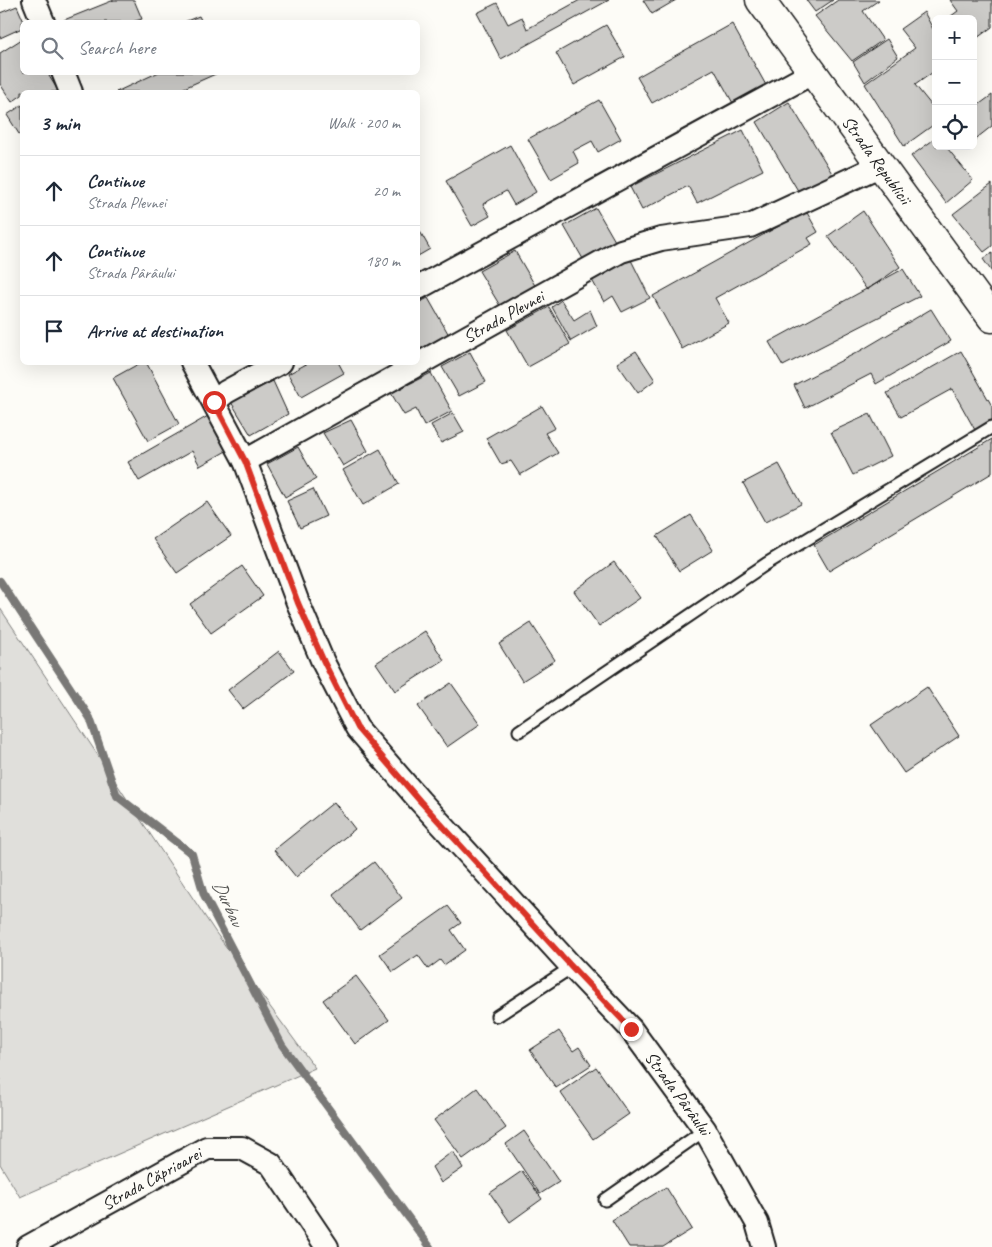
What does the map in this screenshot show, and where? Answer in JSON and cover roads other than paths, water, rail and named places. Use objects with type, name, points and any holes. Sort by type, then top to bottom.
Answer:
[{"type":"main road","name":"Strada Republicii","points":[[760,0],[879,166],[992,318]]},
{"type":"street","points":[[34,0],[42,20]]},
{"type":"street","points":[[420,287],[812,73]]},
{"type":"street","points":[[64,75],[70,90]]},
{"type":"street","name":"Strada Plevnei","points":[[420,363],[621,251],[661,239],[750,226],[879,166]]},
{"type":"street","points":[[194,365],[245,461]]},
{"type":"street","points":[[214,402],[226,392],[276,365]]},
{"type":"street","name":"Strada Plevnei","points":[[245,461],[417,365]]},
{"type":"street","name":"Strada Pârâului","points":[[245,461],[298,603],[324,662],[357,728],[420,801],[631,1029],[705,1130],[757,1224],[764,1247]]},
{"type":"street","name":"Strada Căprioarei","points":[[30,1247],[207,1148],[242,1148],[271,1164],[327,1247]]},
{"type":"lane","points":[[519,731],[766,564],[992,427]]},
{"type":"lane","points":[[497,1016],[572,967]]},
{"type":"lane","points":[[606,1200],[705,1130]]},
{"type":"waterway","name":"Durbav","points":[[0,581],[90,718],[117,796],[192,854],[204,895],[282,1045],[430,1247]]}]
